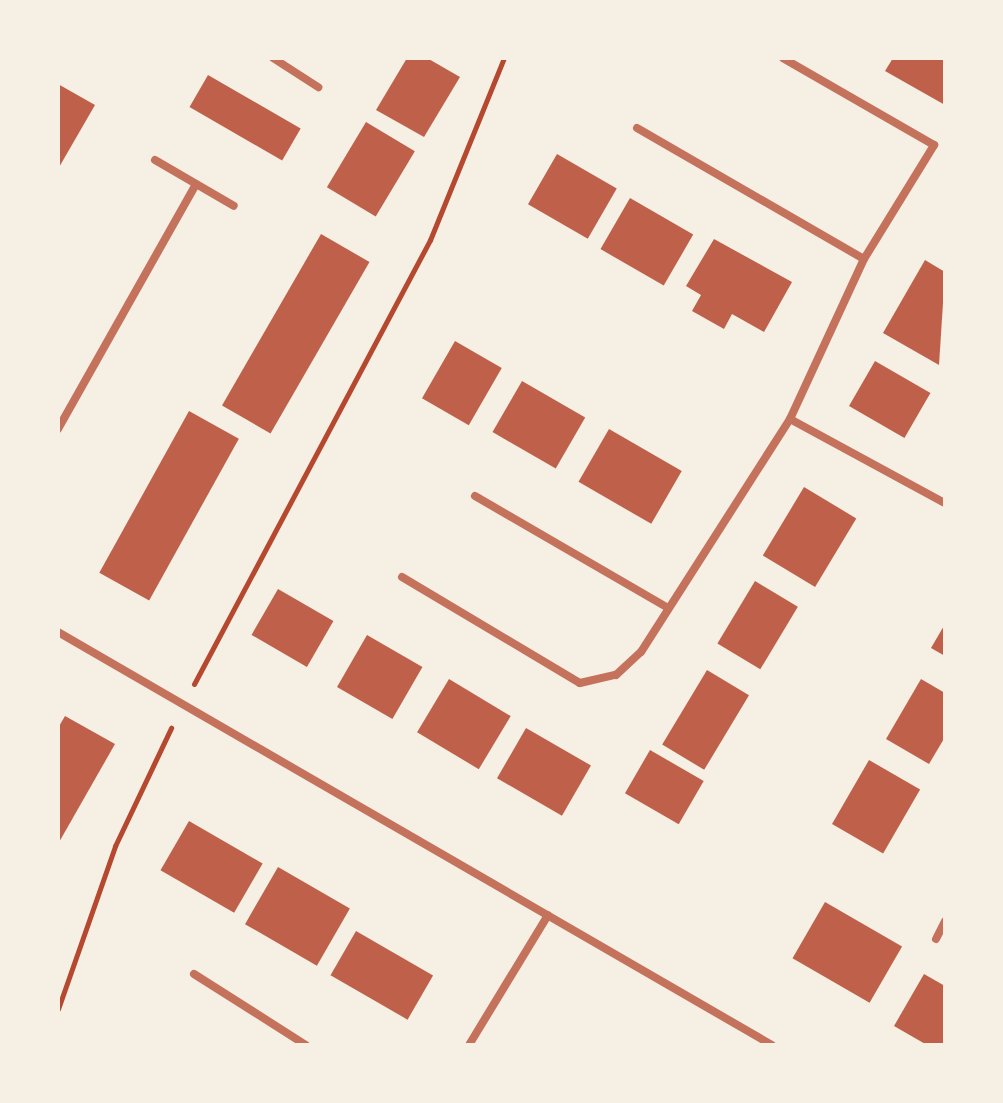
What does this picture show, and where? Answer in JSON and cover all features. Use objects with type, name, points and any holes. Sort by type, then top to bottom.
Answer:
[{"type":"street","points":[[273,58],[318,87]]},
{"type":"street","points":[[402,577],[580,683],[616,675],[641,652],[790,419],[864,259],[934,145],[783,58]]},
{"type":"street","points":[[637,128],[864,259]]},
{"type":"street","points":[[155,160],[234,206]]},
{"type":"street","points":[[58,429],[196,184]]},
{"type":"street","points":[[790,419],[945,503]]},
{"type":"street","points":[[475,496],[668,608]]},
{"type":"street","points":[[58,632],[772,1045]]},
{"type":"street","points":[[469,1045],[548,915]]},
{"type":"street","points":[[936,939],[945,921]]},
{"type":"street","points":[[194,974],[306,1045]]},
{"type":"path","points":[[58,1009],[115,846],[183,704],[430,240],[504,58]]},
{"type":"building","points":[[407,58],[427,58],[460,77],[424,137],[376,110]]},
{"type":"building","points":[[893,58],[945,58],[945,105],[885,71]]},
{"type":"building","points":[[208,75],[301,128],[282,161],[190,107]]},
{"type":"building","points":[[58,84],[95,105],[58,169]]},
{"type":"building","points":[[366,122],[415,151],[376,217],[327,187]]},
{"type":"building","points":[[557,154],[617,188],[588,239],[528,204]]},
{"type":"building","points":[[630,198],[693,234],[664,286],[600,249]]},
{"type":"building","points":[[321,234],[369,262],[270,433],[222,405]]},
{"type":"building","points":[[714,239],[792,282],[764,332],[732,314],[724,329],[692,311],[701,295],[686,286]]},
{"type":"building","points":[[925,260],[945,272],[939,365],[883,333]]},
{"type":"building","points":[[455,341],[502,368],[469,425],[422,398]]},
{"type":"building","points":[[875,361],[930,393],[904,438],[849,406]]},
{"type":"building","points":[[522,381],[585,418],[556,469],[492,432]]},
{"type":"building","points":[[189,411],[239,439],[149,600],[99,573]]},
{"type":"building","points":[[609,429],[682,471],[651,524],[578,482]]},
{"type":"building","points":[[804,487],[856,518],[815,587],[763,556]]},
{"type":"building","points":[[755,581],[798,607],[760,669],[717,644]]},
{"type":"building","points":[[278,589],[333,621],[307,667],[252,635]]},
{"type":"building","points":[[945,624],[945,656],[931,648]]},
{"type":"building","points":[[367,635],[422,667],[392,719],[337,687]]},
{"type":"building","points":[[707,670],[749,695],[704,770],[662,745]]},
{"type":"building","points":[[449,679],[511,716],[479,769],[417,732]]},
{"type":"building","points":[[921,679],[945,693],[945,737],[929,764],[886,739]]},
{"type":"building","points":[[65,716],[115,744],[58,844],[58,728]]},
{"type":"building","points":[[526,728],[591,766],[562,816],[497,778]]},
{"type":"building","points":[[650,750],[704,781],[679,824],[625,793]]},
{"type":"building","points":[[869,760],[920,790],[883,854],[832,824]]},
{"type":"building","points":[[189,821],[263,864],[234,913],[160,870]]},
{"type":"building","points":[[278,867],[350,908],[317,966],[245,924]]},
{"type":"building","points":[[825,902],[902,946],[870,1003],[792,958]]},
{"type":"building","points":[[356,931],[433,976],[408,1020],[330,975]]},
{"type":"building","points":[[924,974],[945,986],[945,1045],[927,1045],[894,1026]]}]
